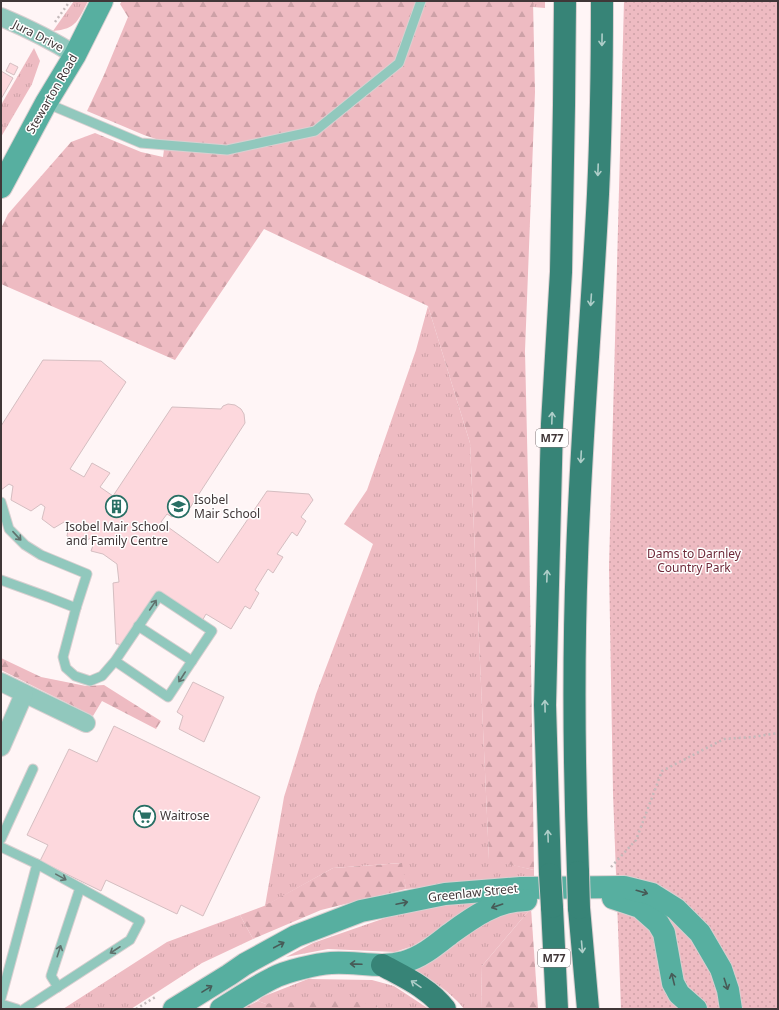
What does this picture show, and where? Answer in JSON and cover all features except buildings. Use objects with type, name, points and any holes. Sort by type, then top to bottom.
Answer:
[{"type":"highway","name":"M77","points":[[557,1009],[547,808],[545,689],[553,410],[561,272],[565,1]]},
{"type":"highway","name":"M77","points":[[588,1009],[579,908],[578,872],[575,714],[577,558],[589,329],[598,195],[602,1]]},
{"type":"highway","points":[[382,965],[416,983],[445,1009]]},
{"type":"main road","name":"Stewarton Road","points":[[1,187],[46,103],[75,55],[102,1]]},
{"type":"main road","name":"Greenlaw Street","points":[[174,1009],[245,964],[296,936],[361,912],[445,894],[521,888],[624,887],[652,894],[676,909],[700,933],[721,969],[728,990],[731,1009]]},
{"type":"main road","name":"Greenlaw Street","points":[[221,1009],[274,977],[301,969],[331,963],[382,965],[403,962],[420,955],[482,911],[499,905],[518,900],[615,898],[640,907],[658,923],[664,933],[673,983],[679,994],[696,1009]]},
{"type":"street","name":"Jura Drive","points":[[1,17],[29,29],[75,55]]},
{"type":"street","points":[[1,682],[86,723]]},
{"type":"street","points":[[1,747],[24,694]]},
{"type":"lane","points":[[46,103],[141,143],[227,150],[315,131],[399,64],[421,1]]},
{"type":"lane","points":[[1,502],[9,529],[25,545],[41,554],[87,574],[63,657],[66,668],[74,676],[90,681],[102,676],[115,661],[159,596],[212,631],[168,697],[115,661]]},
{"type":"lane","points":[[1,580],[76,608]]},
{"type":"lane","points":[[138,626],[192,661]]},
{"type":"lane","points":[[1,839],[33,769]]},
{"type":"lane","points":[[1,847],[36,864],[140,921],[130,940],[24,1009]]},
{"type":"lane","points":[[1,998],[36,864]]},
{"type":"lane","points":[[58,987],[51,976],[80,888]]},
{"type":"lane","points":[[1,1004],[17,1009]]},
{"type":"path","points":[[45,38],[70,1]]},
{"type":"path","points":[[608,872],[615,861],[636,840],[662,771],[724,739],[753,737],[778,733]]},
{"type":"green space","points":[[74,1],[88,1],[79,18],[72,26],[53,31]]},
{"type":"green space","points":[[122,1],[533,1],[535,92],[525,351],[534,870],[489,860],[470,443],[428,306],[264,229],[175,360],[1,284],[1,228],[8,214],[71,142],[95,133],[141,152],[163,157],[165,142],[144,135],[87,111],[128,17],[120,4]]},
{"type":"green space","points":[[533,1],[545,1],[545,8],[533,7]]},
{"type":"green space","name":"Dams to Darnley Country Park","points":[[624,1],[778,1],[778,1009],[621,1009],[613,793],[609,567]]},
{"type":"green space","points":[[34,48],[40,61],[32,84],[1,137],[1,105]]},
{"type":"green space","points":[[428,306],[470,443],[489,859],[534,870],[534,877],[517,880],[406,889],[401,863],[333,868],[265,906],[284,797],[316,694],[373,544],[344,524],[367,490],[416,350]]},
{"type":"green space","points":[[1,658],[41,677],[86,686],[104,685],[161,721],[156,729],[102,701],[93,716],[1,670]]},
{"type":"green space","points":[[402,863],[406,889],[321,910],[253,939],[240,915],[264,906],[333,868]]},
{"type":"green space","points":[[471,900],[476,906],[413,946],[395,952],[328,949],[286,957],[313,943],[388,917]]},
{"type":"green space","points":[[531,908],[482,966],[481,1009],[464,1009],[440,986],[425,976],[412,970],[488,916]]},
{"type":"green space","points":[[531,908],[538,1009],[481,1009],[482,966]]},
{"type":"green space","points":[[240,915],[253,939],[202,963],[131,1009],[63,1009],[167,942]]},
{"type":"green space","points":[[308,979],[372,980],[394,986],[429,1009],[378,1009],[377,1005],[266,1004],[258,1001],[262,997]]},
{"type":"green space","points":[[339,999],[377,1005],[378,1009],[242,1009],[258,1001],[266,1004]]},
{"type":"place","name":"Isobel Mair School and Family Centre","points":[[117,506]]},
{"type":"place","name":"Isobel Mair School","points":[[178,507]]},
{"type":"place","name":"Waitrose","points":[[144,816]]}]
